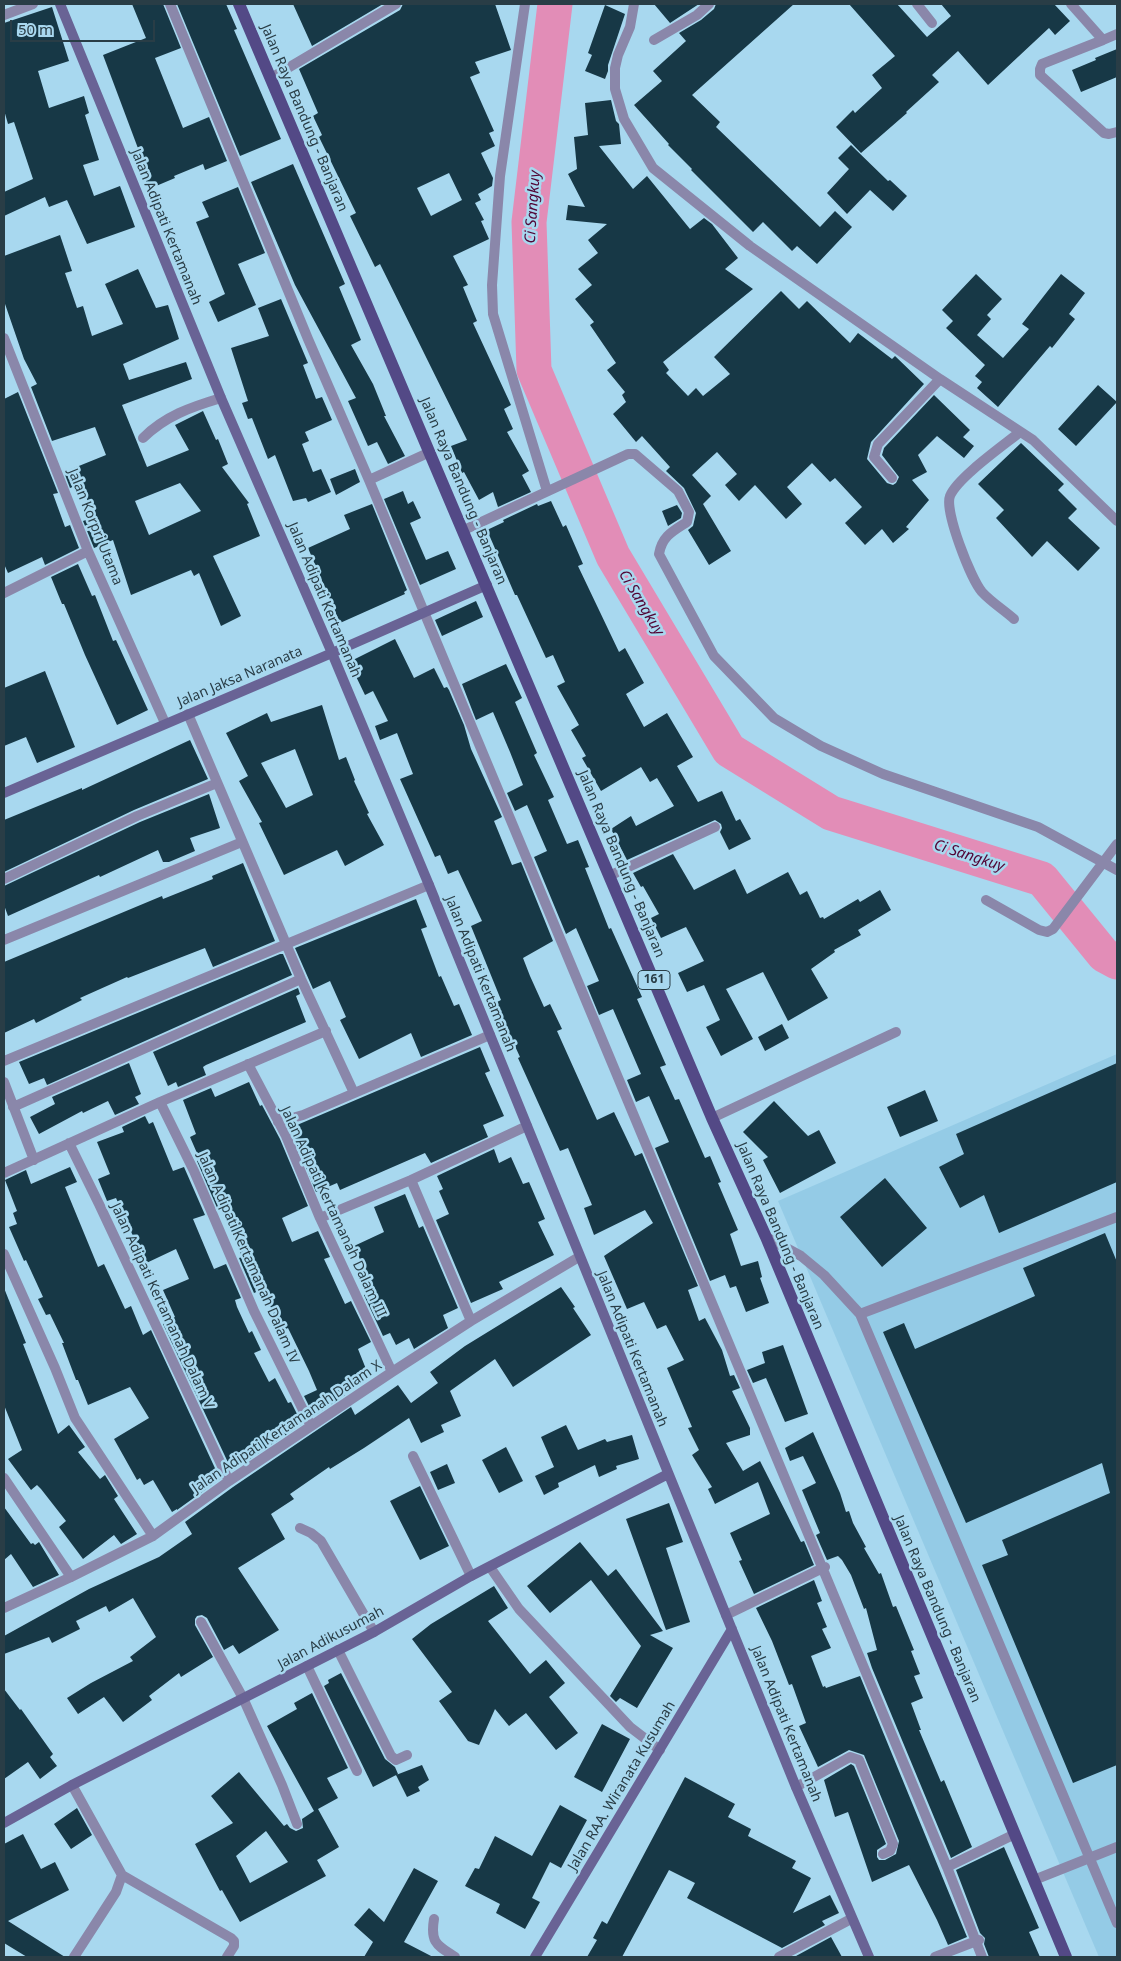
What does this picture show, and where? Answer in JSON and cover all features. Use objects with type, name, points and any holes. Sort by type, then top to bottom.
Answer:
[{"type":"main road","name":"Jalan Adipati Kertamanah","points":[[60,4],[220,398],[332,653],[429,885],[796,1787],[868,1957]]},
{"type":"main road","name":"Jalan Raya Bandung - Banjaran","points":[[239,4],[464,530],[712,1118],[766,1237],[1066,1957]]},
{"type":"main road","name":"Jalan Jaksa Naranata","points":[[4,793],[487,585]]},
{"type":"main road","name":"Jalan Adikusumah","points":[[4,1823],[72,1786],[374,1632],[471,1576],[668,1474]]},
{"type":"main road","name":"Jalan RAA. Wiranata Kusumah","points":[[535,1957],[732,1629]]},
{"type":"street","points":[[4,16],[33,4]]},
{"type":"street","points":[[170,4],[308,339],[369,480],[947,1867],[982,1957]]},
{"type":"street","points":[[271,78],[396,4]]},
{"type":"street","points":[[525,4],[500,176],[492,285],[493,314],[549,490]]},
{"type":"street","points":[[634,4],[630,27],[618,55],[615,89],[624,120],[653,168],[750,246],[940,379],[1033,440],[1117,521]]},
{"type":"street","points":[[654,40],[697,16],[709,4]]},
{"type":"street","points":[[917,4],[932,23]]},
{"type":"street","points":[[1071,4],[1103,40]]},
{"type":"street","points":[[1117,34],[1042,64],[1040,69],[1040,75],[1104,133],[1117,132]]},
{"type":"street","name":"Jalan Korpri Utama","points":[[4,338],[88,551],[165,724]]},
{"type":"street","points":[[892,478],[874,457],[878,444],[940,379]]},
{"type":"street","points":[[142,438],[156,425],[173,414],[220,398]]},
{"type":"street","points":[[1014,619],[982,592],[972,577],[950,512],[950,496],[959,483],[1020,432]]},
{"type":"street","points":[[369,480],[430,452]]},
{"type":"street","points":[[464,530],[628,454],[635,454],[642,458],[678,491],[689,512],[687,522],[666,536],[661,545],[660,554],[714,656],[774,718],[821,746],[865,766],[1038,827],[1117,870]]},
{"type":"street","points":[[4,593],[88,551]]},
{"type":"street","points":[[188,714],[286,944],[354,1092]]},
{"type":"street","points":[[4,879],[137,816],[217,783]]},
{"type":"street","points":[[610,876],[715,827]]},
{"type":"street","points":[[4,940],[242,842]]},
{"type":"street","points":[[986,900],[1039,930],[1047,932],[1053,929],[1092,880],[1117,844]]},
{"type":"street","points":[[4,1062],[429,885]]},
{"type":"street","points":[[13,1107],[301,978]]},
{"type":"street","points":[[4,1173],[160,1102],[326,1031]]},
{"type":"street","points":[[712,1118],[896,1032]]},
{"type":"street","points":[[278,1122],[303,1115],[490,1035]]},
{"type":"street","name":"Jalan Adipati Kertamanah Dalam III","points":[[248,1064],[286,1136],[320,1218],[392,1372]]},
{"type":"street","points":[[4,1082],[34,1160]]},
{"type":"street","name":"Jalan Adipati Kertamanah Dalam IV","points":[[160,1102],[194,1171],[254,1311],[311,1426]]},
{"type":"street","points":[[320,1218],[411,1180],[528,1126]]},
{"type":"street","name":"Jalan Adipati Kertamanah Dalam V","points":[[69,1144],[229,1481]]},
{"type":"street","points":[[411,1180],[471,1321]]},
{"type":"street","points":[[860,1314],[1117,1217]]},
{"type":"street","points":[[766,1237],[801,1256],[824,1275],[860,1314],[1117,1923]]},
{"type":"street","points":[[4,1254],[51,1359],[74,1418],[153,1536]]},
{"type":"street","name":"Jalan Adipati Kertamanah Dalam X","points":[[4,1608],[153,1536],[229,1481],[392,1372],[471,1321],[579,1257]]},
{"type":"street","points":[[413,1456],[471,1576]]},
{"type":"street","points":[[4,1478],[71,1577]]},
{"type":"street","points":[[300,1528],[311,1533],[321,1541],[374,1632]]},
{"type":"street","points":[[490,1567],[525,1616],[630,1727],[660,1750]]},
{"type":"street","points":[[726,1615],[825,1567],[822,1569]]},
{"type":"street","points":[[202,1622],[243,1698],[282,1785],[297,1824]]},
{"type":"street","points":[[338,1650],[391,1756],[396,1760],[407,1756]]},
{"type":"street","points":[[307,1666],[357,1771]]},
{"type":"street","points":[[796,1787],[850,1757],[859,1760],[893,1844],[890,1851],[883,1854]]},
{"type":"street","points":[[72,1786],[122,1874],[231,1938],[234,1941],[234,1946],[227,1957]]},
{"type":"street","points":[[947,1867],[1014,1834]]},
{"type":"street","points":[[1034,1880],[1117,1847]]},
{"type":"street","points":[[74,1957],[116,1892],[122,1874]]},
{"type":"street","points":[[434,1919],[432,1934],[435,1941],[455,1957]]},
{"type":"street","points":[[779,1957],[851,1919]]},
{"type":"street","points":[[935,1957],[979,1940],[976,1942]]},
{"type":"shaded area","points":[[1117,1054],[1117,1957],[1099,1957],[778,1201]]},
{"type":"building","points":[[132,4],[163,4],[181,48],[155,58],[183,128],[209,117],[227,161],[205,170],[203,164],[149,189],[141,169],[145,167],[103,55],[146,38]]},
{"type":"building","points":[[177,4],[226,4],[237,29],[234,30],[281,139],[240,156]]},
{"type":"building","points":[[293,4],[383,4],[312,46]]},
{"type":"building","points":[[403,4],[495,4],[511,50],[475,62],[480,73],[470,77],[494,131],[489,133],[495,146],[481,153],[493,178],[492,186],[478,194],[481,200],[475,203],[484,220],[481,221],[489,239],[453,256],[468,285],[463,287],[477,321],[473,323],[511,405],[504,409],[513,429],[507,432],[529,471],[522,475],[531,492],[498,507],[493,492],[479,500],[464,472],[462,473],[451,446],[467,440],[380,264],[375,267],[350,216],[356,213],[319,137],[322,135],[313,116],[318,113],[299,69],[400,10]],"holes":[[[449,173],[462,200],[431,216],[417,188]]]},
{"type":"building","points":[[654,4],[699,4],[670,23]]},
{"type":"building","points":[[716,4],[794,4],[692,95],[720,122],[716,127],[820,227],[835,211],[852,227],[817,264],[797,246],[792,251],[763,222],[753,232],[691,170],[634,105],[662,81],[653,71],[686,41],[679,33],[701,20],[714,9]]},
{"type":"building","points":[[849,4],[897,4],[927,37],[951,16],[941,4],[1054,4],[1070,21],[1055,35],[1049,28],[988,85],[958,51],[932,75],[939,82],[861,153],[836,127],[853,110],[855,113],[882,88],[872,75],[895,56]]},
{"type":"building","points":[[605,5],[625,14],[605,79],[585,71],[592,55],[588,53]]},
{"type":"building","points":[[52,7],[69,61],[38,71],[49,108],[84,96],[89,113],[85,115],[99,160],[83,165],[94,196],[120,186],[135,227],[87,244],[67,200],[49,207],[45,197],[4,216],[4,192],[33,179],[14,122],[8,124],[4,110],[4,23]]},
{"type":"building","points":[[1117,49],[1117,77],[1081,92],[1072,70]]},
{"type":"building","points":[[611,100],[616,121],[619,124],[621,144],[599,146],[633,189],[647,176],[690,229],[704,218],[712,224],[738,258],[725,269],[753,289],[663,362],[669,370],[666,373],[688,396],[696,388],[703,396],[730,374],[714,357],[781,291],[799,309],[807,301],[850,343],[858,333],[892,359],[895,356],[924,384],[871,442],[867,459],[887,483],[893,485],[899,477],[882,455],[884,448],[934,395],[970,430],[963,437],[974,446],[964,458],[937,436],[918,455],[927,472],[912,480],[929,500],[906,527],[909,529],[893,543],[882,529],[865,545],[845,523],[862,507],[835,478],[830,482],[812,463],[787,487],[802,504],[786,519],[755,485],[739,501],[725,485],[737,474],[717,452],[692,475],[711,496],[703,504],[731,551],[709,565],[688,530],[693,526],[696,513],[684,488],[666,471],[670,467],[642,436],[636,442],[613,414],[626,402],[622,395],[625,392],[607,370],[616,363],[590,325],[594,322],[575,299],[592,285],[578,269],[598,253],[588,240],[607,224],[566,220],[568,205],[585,207],[568,174],[577,169],[574,137],[588,135],[585,103]]},
{"type":"building","points":[[851,145],[888,181],[890,180],[907,196],[893,211],[870,190],[847,214],[827,193],[849,169],[838,158]]},
{"type":"building","points":[[293,164],[345,284],[339,287],[361,340],[351,345],[373,384],[386,416],[384,416],[405,456],[388,464],[377,442],[368,446],[348,401],[356,398],[295,285],[251,182]]},
{"type":"building","points":[[238,187],[265,253],[238,264],[256,305],[218,322],[209,302],[225,294],[196,222],[209,217],[202,202]]},
{"type":"building","points":[[60,235],[72,271],[65,273],[77,308],[83,306],[92,336],[123,324],[105,284],[138,269],[156,308],[168,305],[179,339],[123,364],[129,380],[186,362],[192,379],[122,405],[147,467],[189,450],[175,425],[203,411],[216,440],[218,439],[228,464],[222,467],[249,503],[247,504],[260,536],[213,556],[241,616],[221,626],[199,573],[194,576],[191,570],[131,595],[113,540],[94,548],[83,521],[95,517],[80,484],[70,488],[64,472],[106,455],[95,427],[52,441],[31,387],[37,384],[24,359],[4,301],[4,256]],"holes":[[[180,483],[201,511],[149,535],[135,501]]]},
{"type":"building","points":[[976,274],[1002,299],[987,315],[991,319],[977,335],[1003,358],[1029,329],[1022,324],[1061,274],[1085,293],[1069,314],[1075,319],[1052,348],[1050,346],[998,407],[977,388],[982,382],[975,376],[985,365],[946,328],[953,321],[942,310]]},
{"type":"building","points":[[281,299],[308,363],[303,365],[316,399],[322,397],[332,420],[305,432],[309,441],[302,444],[313,472],[321,469],[331,492],[308,502],[306,498],[293,501],[275,455],[268,459],[252,418],[248,419],[242,403],[248,401],[231,348],[269,336],[258,308]]},
{"type":"building","points":[[1098,385],[1117,402],[1076,446],[1058,429]]},
{"type":"building","points":[[18,392],[58,493],[53,494],[65,527],[70,525],[79,548],[45,565],[42,557],[8,573],[4,564],[4,399]]},
{"type":"building","points":[[1021,443],[1064,484],[1058,490],[1077,509],[1068,518],[1100,548],[1078,571],[1047,541],[1032,557],[996,518],[1004,510],[978,484]]},
{"type":"building","points":[[355,469],[360,482],[336,495],[330,479]]},
{"type":"building","points":[[403,491],[408,504],[413,501],[421,518],[410,523],[426,560],[448,551],[456,569],[420,585],[384,499]]},
{"type":"building","points":[[551,501],[563,527],[566,525],[583,564],[578,566],[619,652],[625,648],[644,683],[626,694],[644,727],[667,713],[693,757],[677,766],[698,802],[722,791],[736,821],[740,819],[751,839],[729,850],[720,832],[721,824],[715,820],[627,860],[611,829],[631,816],[636,826],[674,806],[657,778],[650,782],[641,767],[601,791],[582,758],[586,756],[571,730],[579,725],[557,686],[565,682],[553,655],[546,658],[517,595],[515,595],[487,530],[537,504],[538,506]]},
{"type":"building","points":[[372,504],[407,590],[404,592],[405,594],[340,623],[308,548],[350,529],[344,515]]},
{"type":"building","points":[[677,505],[682,513],[681,518],[668,526],[662,511]]},
{"type":"building","points":[[78,564],[92,596],[95,595],[113,641],[116,640],[148,710],[117,725],[51,577]]},
{"type":"building","points":[[476,601],[483,617],[442,636],[435,620]]},
{"type":"building","points":[[395,639],[414,678],[434,668],[444,688],[447,687],[449,690],[464,725],[471,749],[502,817],[494,821],[512,865],[521,862],[553,941],[523,958],[530,976],[544,1007],[550,1004],[562,1029],[557,1031],[597,1120],[614,1112],[635,1156],[642,1153],[698,1286],[688,1290],[699,1321],[705,1318],[722,1350],[730,1376],[734,1375],[740,1388],[732,1391],[750,1428],[750,1435],[726,1443],[743,1471],[760,1461],[801,1542],[804,1541],[814,1565],[754,1594],[739,1561],[742,1560],[730,1533],[770,1514],[758,1482],[715,1504],[708,1489],[712,1487],[692,1455],[699,1450],[688,1428],[692,1427],[667,1368],[684,1360],[666,1325],[657,1329],[644,1302],[627,1309],[604,1256],[653,1223],[645,1210],[594,1235],[584,1208],[592,1205],[568,1148],[560,1151],[495,1003],[501,1000],[471,926],[482,921],[458,870],[448,874],[440,855],[435,857],[400,779],[413,774],[397,733],[380,740],[375,726],[388,721],[373,691],[365,695],[349,662]]},
{"type":"building","points":[[506,664],[522,698],[515,702],[537,753],[534,755],[554,797],[548,800],[567,844],[578,840],[589,867],[585,868],[609,929],[611,928],[642,997],[637,999],[666,1065],[660,1067],[675,1100],[679,1099],[705,1158],[710,1156],[721,1182],[718,1183],[738,1230],[730,1234],[741,1266],[758,1261],[762,1277],[760,1278],[769,1303],[746,1312],[736,1286],[730,1288],[725,1275],[710,1281],[655,1148],[669,1142],[649,1096],[636,1102],[627,1080],[641,1074],[613,1009],[599,1015],[587,986],[599,981],[576,928],[566,934],[534,857],[547,851],[527,805],[515,811],[507,793],[523,785],[510,752],[493,712],[476,720],[462,684]]},
{"type":"building","points":[[45,671],[75,747],[37,763],[26,737],[4,746],[4,688]]},
{"type":"building","points":[[322,705],[339,760],[346,757],[354,781],[369,813],[367,814],[384,845],[345,866],[337,850],[284,875],[259,823],[262,822],[239,781],[248,776],[226,733],[267,713],[271,722]],"holes":[[[295,749],[313,795],[286,808],[261,763]]]},
{"type":"building","points":[[190,740],[208,779],[134,810],[4,872],[4,820],[82,788],[82,790]]},
{"type":"building","points":[[209,794],[220,828],[190,838],[195,851],[169,862],[163,862],[158,850],[8,916],[4,905],[4,886],[140,822]]},
{"type":"building","points":[[673,854],[694,890],[735,869],[747,894],[788,872],[800,895],[807,891],[820,918],[823,917],[824,919],[858,899],[860,902],[880,890],[891,910],[858,930],[861,935],[834,950],[835,952],[811,969],[828,998],[788,1021],[763,972],[726,989],[753,1039],[721,1056],[706,1027],[720,1020],[704,985],[687,992],[678,973],[704,961],[686,927],[661,938],[651,918],[659,914],[633,873]]},
{"type":"building","points":[[243,863],[275,941],[213,967],[205,948],[127,977],[80,998],[82,1000],[36,1023],[34,1019],[4,1033],[4,962],[162,896],[163,899],[213,879],[212,876]]},
{"type":"building","points":[[416,899],[427,927],[421,929],[439,977],[441,976],[454,1006],[459,1004],[472,1035],[421,1057],[411,1033],[359,1059],[340,1020],[346,1017],[330,981],[313,989],[295,948]]},
{"type":"building","points":[[283,954],[292,975],[47,1085],[44,1078],[29,1084],[19,1062]]},
{"type":"building","points":[[298,988],[300,994],[296,996],[306,1022],[206,1065],[203,1067],[206,1075],[178,1087],[176,1082],[168,1086],[153,1052]]},
{"type":"building","points":[[782,1024],[789,1038],[765,1051],[758,1037]]},
{"type":"building","points":[[480,1047],[490,1071],[485,1073],[504,1116],[483,1125],[488,1137],[431,1163],[425,1153],[340,1190],[337,1183],[316,1192],[290,1128]]},
{"type":"building","points":[[129,1063],[141,1094],[135,1097],[139,1104],[115,1115],[108,1101],[83,1113],[82,1111],[39,1134],[30,1117],[55,1104],[52,1097]]},
{"type":"building","points":[[1117,1063],[1117,1182],[999,1233],[984,1195],[960,1208],[939,1167],[964,1154],[956,1134]]},
{"type":"building","points":[[249,1082],[260,1106],[262,1105],[280,1139],[308,1206],[282,1218],[292,1242],[318,1231],[330,1257],[324,1259],[345,1304],[351,1301],[371,1342],[358,1349],[368,1374],[341,1385],[345,1395],[314,1416],[304,1396],[317,1390],[309,1371],[288,1328],[281,1331],[263,1289],[254,1293],[239,1258],[242,1257],[222,1208],[218,1210],[197,1161],[200,1160],[190,1137],[196,1134],[183,1100],[211,1088],[215,1097]]},
{"type":"building","points":[[925,1090],[938,1121],[900,1137],[887,1107]]},
{"type":"building","points":[[774,1101],[808,1136],[819,1130],[836,1163],[780,1193],[763,1160],[768,1157],[743,1132]]},
{"type":"building","points":[[145,1116],[149,1124],[153,1122],[173,1171],[184,1167],[205,1215],[193,1219],[214,1269],[226,1264],[241,1298],[235,1300],[237,1307],[249,1333],[252,1331],[261,1350],[254,1353],[269,1382],[275,1378],[288,1403],[291,1402],[302,1424],[232,1471],[163,1324],[175,1317],[163,1290],[189,1279],[176,1249],[140,1266],[131,1248],[137,1245],[116,1198],[107,1201],[98,1179],[110,1174],[97,1142],[124,1132],[122,1127]]},
{"type":"building","points":[[494,1149],[499,1163],[511,1157],[523,1184],[529,1182],[545,1219],[538,1222],[554,1255],[499,1282],[503,1289],[471,1303],[436,1220],[449,1214],[439,1191],[443,1189],[437,1176]]},
{"type":"building","points":[[70,1167],[77,1182],[65,1187],[98,1267],[104,1264],[125,1309],[131,1306],[143,1335],[151,1330],[220,1479],[172,1512],[153,1480],[144,1485],[140,1478],[137,1480],[114,1439],[149,1418],[130,1387],[88,1405],[78,1380],[76,1380],[62,1343],[64,1343],[50,1314],[46,1315],[38,1299],[43,1297],[9,1227],[17,1224],[13,1213],[17,1211],[5,1180],[26,1170],[31,1184]]},
{"type":"building","points":[[885,1178],[927,1228],[882,1267],[840,1217]]},
{"type":"building","points":[[405,1194],[419,1228],[423,1226],[458,1308],[443,1315],[448,1328],[414,1349],[409,1338],[396,1345],[390,1333],[383,1336],[364,1295],[372,1291],[369,1285],[371,1284],[354,1246],[384,1232],[374,1207]]},
{"type":"building","points":[[1105,1233],[1117,1262],[1117,1765],[1073,1783],[982,1565],[1008,1555],[1002,1540],[1110,1493],[1102,1463],[966,1523],[883,1332],[904,1323],[915,1349],[1035,1296],[1023,1268]]},
{"type":"building","points":[[561,1287],[591,1335],[513,1387],[495,1359],[450,1391],[461,1416],[441,1425],[444,1432],[421,1443],[409,1418],[330,1469],[329,1467],[290,1494],[294,1499],[271,1514],[285,1539],[238,1568],[279,1630],[239,1654],[233,1645],[224,1650],[207,1618],[202,1615],[197,1616],[195,1625],[213,1657],[181,1677],[179,1673],[149,1696],[152,1700],[123,1722],[104,1697],[78,1714],[67,1698],[133,1661],[130,1657],[156,1637],[133,1598],[109,1612],[106,1606],[76,1621],[80,1629],[52,1643],[49,1637],[4,1654],[4,1636],[89,1589],[159,1557],[192,1534],[185,1522],[351,1407],[355,1415],[398,1385],[411,1403],[438,1383],[430,1372],[465,1346]]},
{"type":"building","points":[[4,1288],[26,1343],[23,1344],[58,1434],[69,1425],[85,1447],[78,1452],[100,1479],[105,1475],[118,1496],[114,1499],[137,1534],[121,1544],[114,1535],[83,1559],[59,1527],[66,1521],[37,1485],[31,1490],[8,1459],[22,1450],[4,1405]]},
{"type":"building","points":[[783,1345],[808,1414],[785,1422],[766,1378],[753,1383],[747,1370],[765,1363],[762,1352]]},
{"type":"building","points":[[566,1425],[578,1450],[605,1439],[607,1442],[632,1435],[639,1459],[616,1466],[617,1469],[599,1477],[595,1465],[558,1483],[559,1487],[544,1495],[535,1476],[554,1467],[541,1437]]},
{"type":"building","points":[[813,1432],[840,1493],[846,1512],[849,1511],[853,1523],[866,1547],[864,1548],[879,1574],[881,1573],[893,1607],[896,1606],[914,1650],[911,1651],[920,1674],[914,1676],[923,1698],[911,1703],[921,1730],[919,1730],[941,1782],[944,1780],[972,1847],[951,1858],[872,1668],[867,1653],[877,1650],[866,1608],[864,1609],[851,1575],[842,1560],[838,1556],[827,1560],[816,1535],[820,1533],[802,1490],[816,1483],[803,1456],[790,1461],[785,1448]]},
{"type":"building","points":[[506,1447],[523,1481],[499,1493],[482,1460]]},
{"type":"building","points":[[447,1464],[455,1483],[438,1490],[430,1472]]},
{"type":"building","points":[[420,1486],[449,1546],[420,1560],[390,1501]]},
{"type":"building","points":[[669,1503],[683,1542],[666,1548],[690,1622],[666,1630],[626,1519]]},
{"type":"building","points":[[4,1507],[31,1544],[35,1545],[39,1542],[59,1575],[33,1587],[11,1554],[4,1560]]},
{"type":"building","points":[[580,1542],[608,1576],[616,1569],[663,1631],[650,1635],[673,1648],[637,1708],[620,1698],[616,1702],[610,1696],[641,1646],[591,1580],[550,1613],[527,1586]]},
{"type":"building","points":[[814,1580],[822,1601],[817,1603],[827,1627],[822,1629],[831,1648],[811,1656],[823,1687],[825,1686],[826,1688],[860,1676],[967,1937],[948,1945],[909,1865],[872,1882],[848,1812],[835,1817],[824,1780],[851,1764],[854,1766],[886,1844],[877,1850],[877,1857],[879,1860],[885,1860],[896,1854],[899,1841],[864,1755],[849,1750],[818,1767],[799,1726],[806,1723],[792,1684],[789,1685],[772,1641],[756,1608]]},
{"type":"building","points":[[494,1586],[508,1608],[488,1621],[530,1674],[546,1660],[565,1683],[549,1697],[578,1733],[556,1750],[526,1713],[509,1726],[495,1709],[479,1745],[468,1741],[439,1701],[452,1692],[412,1639],[431,1624]]},
{"type":"building","points":[[341,1673],[385,1759],[395,1767],[398,1774],[373,1787],[324,1686],[329,1683],[328,1680]]},
{"type":"building","points":[[4,1689],[21,1709],[53,1754],[50,1757],[57,1766],[40,1779],[28,1762],[4,1779]]},
{"type":"building","points":[[312,1693],[348,1768],[327,1778],[338,1798],[318,1809],[339,1847],[317,1860],[326,1876],[240,1922],[222,1890],[220,1891],[195,1844],[233,1823],[211,1796],[239,1772],[284,1826],[287,1824],[296,1831],[303,1828],[302,1819],[314,1811],[267,1726],[297,1709],[294,1703]],"holes":[[[266,1831],[288,1862],[250,1883],[236,1856]]]},
{"type":"building","points":[[602,1724],[630,1739],[602,1792],[574,1777]]},
{"type":"building","points":[[422,1765],[429,1780],[418,1787],[420,1791],[407,1797],[396,1775]]},
{"type":"building","points":[[685,1777],[735,1804],[728,1817],[751,1829],[748,1836],[796,1861],[792,1868],[811,1878],[793,1913],[830,1895],[839,1913],[822,1921],[825,1925],[782,1948],[687,1898],[695,1883],[669,1870],[622,1957],[587,1957],[597,1940],[593,1938],[602,1921],[607,1924]]},
{"type":"building","points":[[560,1805],[587,1820],[561,1868],[550,1862],[532,1898],[540,1902],[525,1929],[496,1913],[500,1904],[465,1886],[475,1868],[479,1869],[495,1836],[532,1856]]},
{"type":"building","points":[[77,1808],[92,1835],[71,1849],[54,1824]]},
{"type":"building","points":[[23,1834],[41,1869],[55,1862],[69,1890],[8,1921],[65,1957],[27,1957],[4,1943],[4,1844]]},
{"type":"building","points":[[1004,1847],[1039,1928],[1029,1932],[1040,1957],[989,1957],[984,1944],[985,1938],[980,1933],[956,1870]]},
{"type":"building","points":[[414,1868],[438,1881],[404,1942],[433,1957],[364,1957],[373,1942],[354,1925],[369,1908],[384,1922]]},
{"type":"building","points":[[831,1937],[842,1957],[796,1956]]},
{"type":"waterway","name":"Ci Sangkuy","points":[[555,4],[529,222],[534,370],[613,556],[729,750],[831,813],[1042,879],[1104,955],[1117,962]]}]
